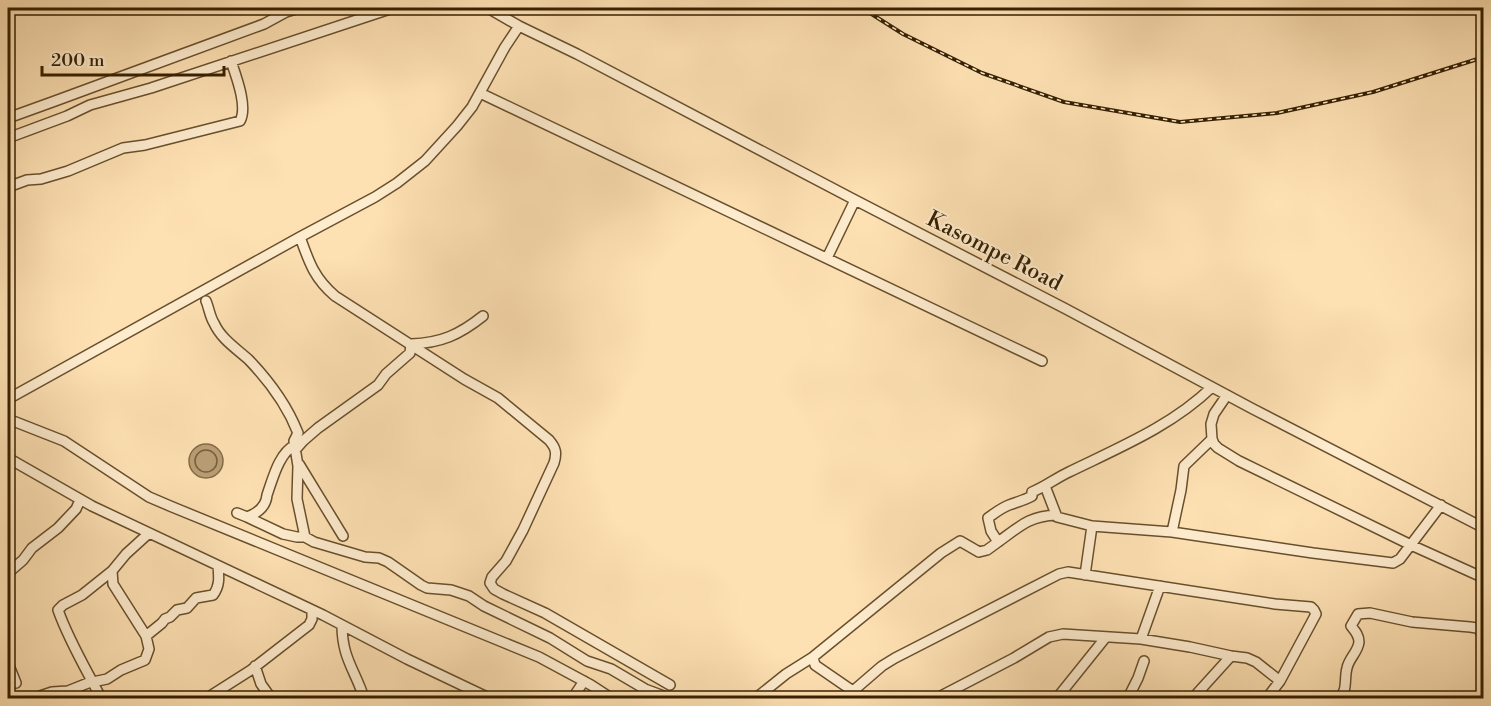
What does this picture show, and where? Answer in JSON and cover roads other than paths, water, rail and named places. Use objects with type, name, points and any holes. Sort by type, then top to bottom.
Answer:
[{"type":"street","points":[[8,118],[264,24],[286,12],[300,8]]},
{"type":"street","points":[[8,138],[90,105],[132,94],[393,8]]},
{"type":"street","name":"Kasompe Road","points":[[488,8],[1484,528]]},
{"type":"street","points":[[8,399],[397,183],[425,161],[472,107],[519,26]]},
{"type":"street","points":[[8,187],[27,180],[41,179],[68,171],[123,148],[145,145],[240,121],[242,117],[241,95],[231,61]]},
{"type":"street","points":[[480,93],[1042,361]]},
{"type":"street","points":[[826,258],[855,200]]},
{"type":"street","points":[[300,237],[311,266],[323,285],[335,296],[464,379],[498,398],[554,446],[556,453],[554,463],[523,530],[506,561],[492,577],[490,583],[494,589],[545,614],[670,685]]},
{"type":"street","points":[[206,301],[214,324],[233,347],[249,360],[269,382],[284,403],[298,433],[294,441],[298,463],[297,499],[305,537]]},
{"type":"street","points":[[411,344],[442,340],[465,330],[483,316]]},
{"type":"street","points":[[247,517],[262,509],[267,501],[267,495],[281,459],[289,448],[296,447],[318,428],[378,385],[410,353],[411,344]]},
{"type":"street","points":[[998,542],[991,531],[988,518],[997,511],[1025,500],[1032,496],[1032,492],[1067,472],[1131,442],[1178,415],[1212,387]]},
{"type":"street","points":[[1227,395],[1210,424],[1212,439],[1218,448],[1239,461],[1484,578]]},
{"type":"street","points":[[8,419],[64,441],[149,496],[170,506],[539,657],[612,699]]},
{"type":"street","points":[[1172,532],[1184,466],[1212,439]]},
{"type":"street","points":[[8,458],[80,500],[312,610],[407,660],[489,699]]},
{"type":"street","points":[[298,463],[343,536]]},
{"type":"street","points":[[1045,486],[1059,519],[1092,526],[1172,532],[1384,562],[1400,559],[1441,504]]},
{"type":"street","points":[[8,573],[32,548],[58,528],[76,509],[80,500]]},
{"type":"street","points":[[237,513],[283,534],[305,537],[314,542],[359,555],[380,558],[427,588],[451,590],[469,596],[484,606],[550,638],[587,661],[611,669],[645,689],[669,699]]},
{"type":"street","points":[[756,699],[786,674],[813,657],[941,553],[960,542],[980,552],[987,550],[1026,522],[1042,516],[1056,515]]},
{"type":"street","points":[[1085,575],[1092,526]]},
{"type":"street","points":[[101,699],[71,642],[58,610],[112,572],[126,554],[148,534]]},
{"type":"street","points":[[146,636],[177,610],[187,608],[196,598],[213,595],[219,584],[218,566]]},
{"type":"street","points":[[34,699],[107,679],[145,660],[149,649],[146,636],[112,584],[112,572]]},
{"type":"street","points":[[853,691],[895,658],[1059,573],[1068,572],[1275,604],[1311,607],[1316,614],[1280,681],[1268,698]]},
{"type":"street","points":[[1141,639],[1160,586]]},
{"type":"street","points":[[207,699],[309,625],[312,610]]},
{"type":"street","points":[[1339,699],[1343,696],[1345,689],[1348,664],[1358,649],[1358,635],[1351,626],[1358,614],[1370,613],[1412,622],[1477,628],[1484,635]]},
{"type":"street","points":[[342,625],[343,648],[364,699]]},
{"type":"street","points":[[938,699],[1049,637],[1063,634],[1141,639],[1247,657],[1280,681]]},
{"type":"street","points":[[1057,699],[1106,637]]},
{"type":"street","points":[[1193,699],[1231,656]]},
{"type":"street","points":[[813,657],[815,665],[863,699]]},
{"type":"street","points":[[1128,699],[1144,661]]},
{"type":"street","points":[[8,663],[16,683]]},
{"type":"street","points":[[255,666],[261,684],[271,699]]},
{"type":"street","points":[[50,695],[58,681]]},
{"type":"street","points":[[575,699],[584,681]]},
{"type":"water","points":[[206,444],[218,449],[223,461],[218,473],[206,478],[194,473],[189,461],[194,449]]},
{"type":"railway","points":[[862,8],[903,34],[982,73],[1064,102],[1180,122],[1277,113],[1373,92],[1484,57]]}]
